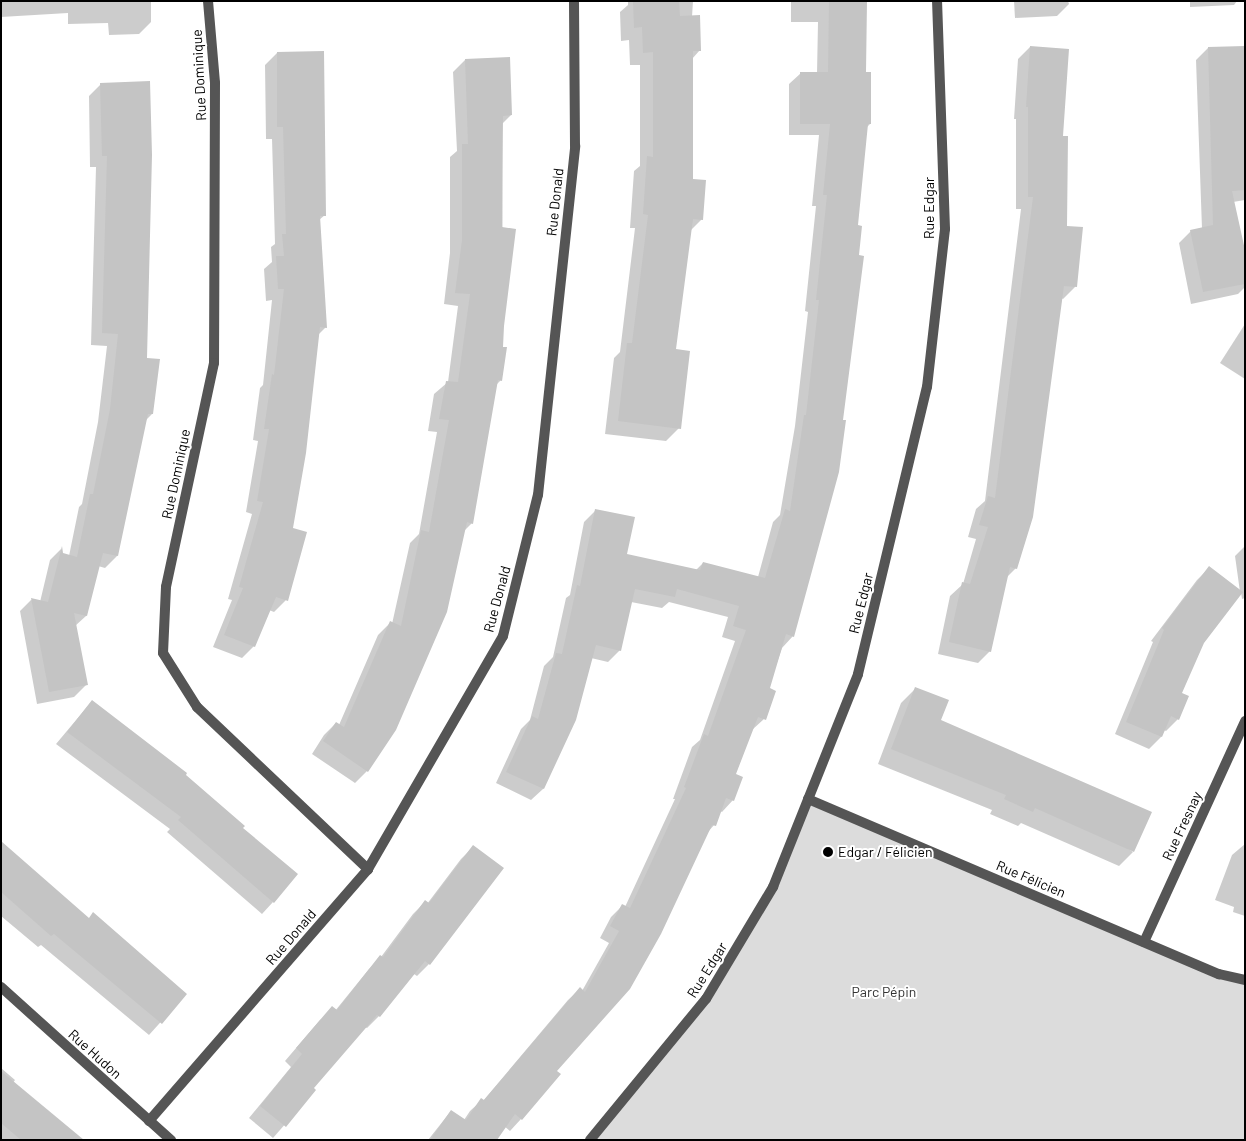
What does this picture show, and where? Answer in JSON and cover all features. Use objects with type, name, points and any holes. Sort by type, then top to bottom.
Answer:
[{"type":"street","name":"Rue Dominique","points":[[208,1],[215,83],[214,363],[166,587],[164,653],[197,707],[368,870]]},
{"type":"street","name":"Rue Donald","points":[[149,1121],[368,870],[504,636],[538,495],[575,146],[574,1]]},
{"type":"street","name":"Rue Edgar","points":[[590,1140],[706,999],[773,887],[858,674],[927,387],[945,229],[937,1]]},
{"type":"street","name":"Rue Fresnay","points":[[1144,942],[1245,721]]},
{"type":"street","name":"Rue Félicien","points":[[808,799],[1219,974],[1245,980]]},
{"type":"street","name":"Rue Hudon","points":[[1,987],[171,1140]]},
{"type":"green space","name":"Parc Pépin","points":[[808,799],[1205,968],[1245,978],[1245,1140],[590,1140],[707,999],[773,887]]},
{"type":"building","points":[[633,1],[679,1],[680,16],[700,15],[701,51],[693,51],[693,179],[706,180],[703,220],[693,219],[676,349],[690,351],[681,429],[618,421],[627,343],[632,343],[648,215],[643,214],[647,156],[653,157],[653,52],[643,53],[642,27],[634,28]]},
{"type":"building","points":[[829,1],[867,1],[866,72],[871,72],[871,124],[868,124],[858,225],[862,226],[859,255],[864,256],[843,420],[846,420],[839,472],[794,637],[786,634],[770,688],[776,691],[766,720],[758,717],[736,774],[743,777],[734,801],[726,798],[716,826],[712,825],[661,934],[630,989],[557,1071],[561,1074],[522,1120],[515,1114],[497,1140],[430,1140],[451,1110],[466,1120],[481,1098],[484,1100],[580,987],[585,992],[619,931],[610,926],[622,904],[630,908],[686,788],[684,787],[704,734],[708,736],[746,630],[733,626],[739,606],[677,589],[675,597],[635,589],[621,651],[596,645],[576,720],[544,789],[506,772],[532,716],[538,719],[556,653],[562,654],[577,585],[580,586],[595,509],[635,517],[627,554],[700,570],[703,562],[765,578],[785,509],[790,511],[804,415],[806,415],[819,300],[816,300],[827,195],[823,195],[830,124],[800,124],[800,72],[828,72]]},
{"type":"building","points":[[1030,46],[1069,49],[1063,136],[1068,136],[1067,226],[1083,227],[1077,287],[1064,286],[1033,517],[1017,569],[1010,567],[991,652],[949,642],[962,582],[970,584],[988,527],[979,525],[988,496],[995,498],[1033,197],[1028,197],[1028,107],[1026,107]]},
{"type":"building","points":[[1245,46],[1245,190],[1232,191],[1245,250],[1245,284],[1203,292],[1190,230],[1213,225],[1208,47]]},
{"type":"building","points":[[324,51],[326,216],[320,216],[327,328],[320,327],[306,453],[293,528],[307,532],[288,601],[276,597],[255,647],[224,635],[243,588],[239,587],[263,502],[257,501],[269,429],[264,429],[272,374],[274,375],[284,289],[278,289],[276,256],[284,256],[282,234],[286,234],[283,127],[277,127],[277,52]]},
{"type":"building","points":[[510,57],[512,115],[503,116],[502,227],[516,229],[504,326],[503,347],[507,347],[502,381],[498,380],[473,524],[467,522],[447,612],[396,730],[368,772],[323,741],[336,722],[344,727],[390,621],[401,626],[421,530],[429,532],[449,420],[439,419],[446,381],[458,382],[470,294],[455,293],[462,240],[462,144],[468,144],[465,59]]},
{"type":"building","points":[[150,81],[152,155],[147,358],[160,359],[153,414],[148,414],[118,556],[103,553],[87,616],[74,613],[88,685],[49,692],[31,598],[48,602],[62,546],[63,553],[77,557],[90,494],[93,494],[110,409],[118,334],[102,333],[107,156],[102,156],[100,83]]},
{"type":"building","points":[[1209,566],[1243,592],[1204,643],[1182,693],[1189,696],[1179,720],[1171,716],[1162,737],[1126,722],[1164,630],[1162,628]]},
{"type":"building","points":[[915,687],[949,700],[941,720],[1152,812],[1134,852],[1035,808],[1033,812],[1004,799],[1006,795],[891,749]]},
{"type":"building","points":[[92,700],[187,773],[186,775],[245,826],[243,828],[298,874],[274,903],[178,820],[181,817],[67,732]]},
{"type":"building","points":[[1,841],[89,918],[93,912],[187,994],[162,1024],[54,934],[51,936],[1,892]]},
{"type":"building","points":[[473,845],[504,868],[430,965],[425,961],[380,1017],[377,1015],[314,1088],[316,1090],[286,1127],[260,1106],[302,1054],[296,1048],[332,1006],[337,1010],[380,955],[383,957],[425,900],[429,903]]},
{"type":"building","points":[[1,1071],[84,1140],[21,1140],[1,1123]]},
{"type":"place","name":"Edgar / Félicien","points":[[828,852]]}]
